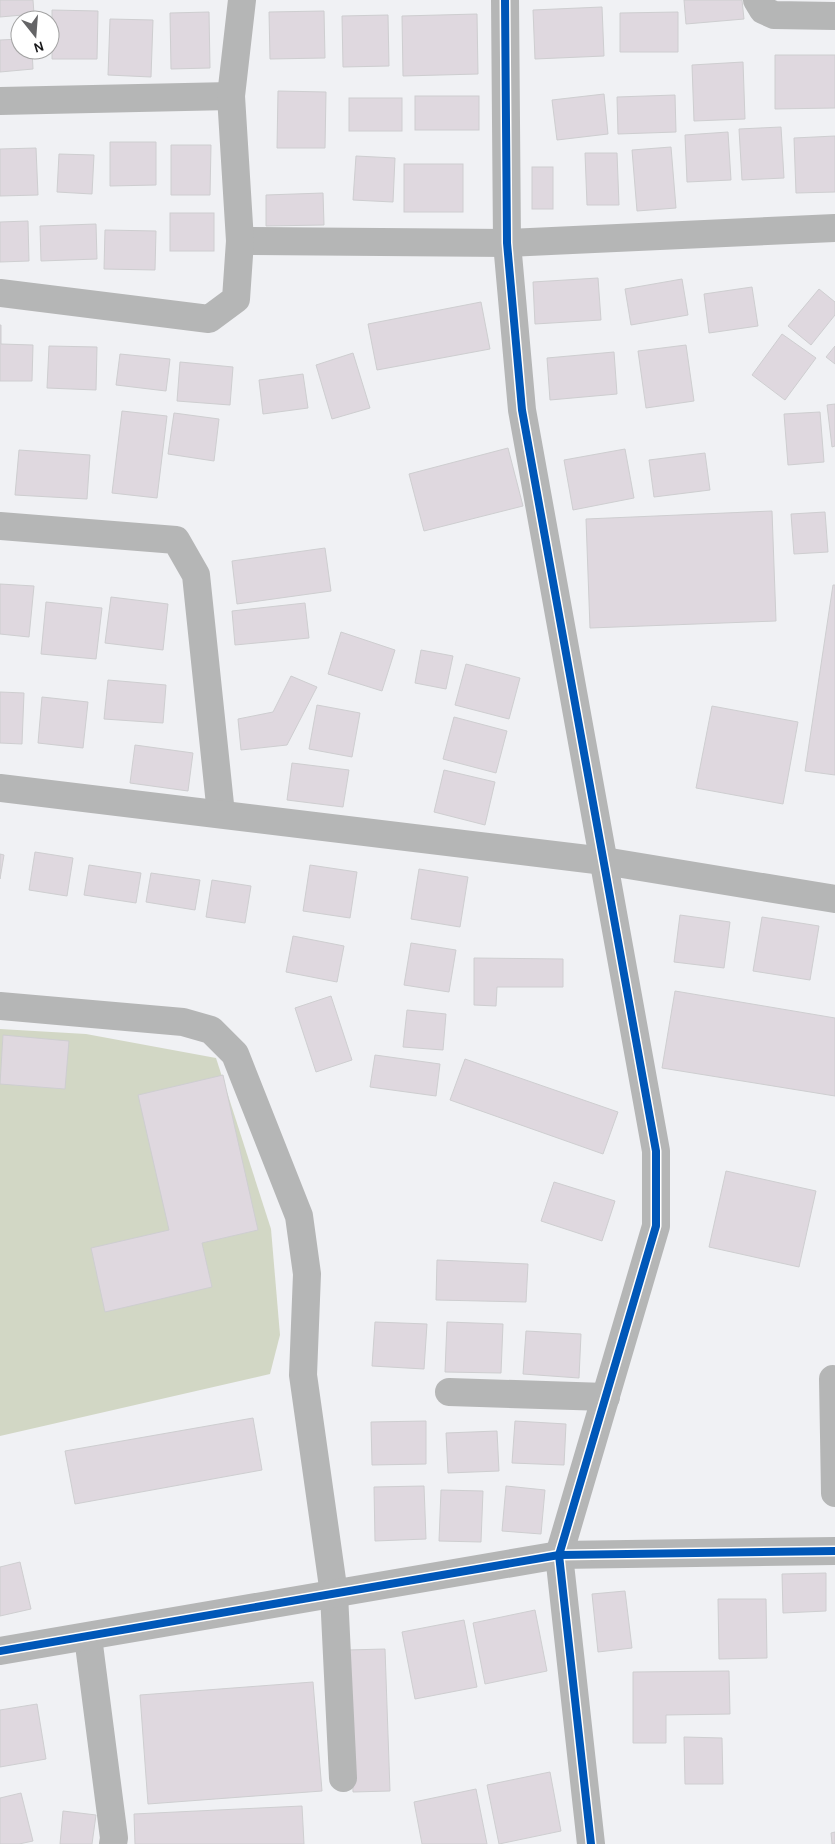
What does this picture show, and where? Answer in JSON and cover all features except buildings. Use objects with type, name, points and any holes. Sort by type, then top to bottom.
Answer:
[{"type":"street","points":[[0,293],[209,319],[236,299],[240,241],[231,96],[242,0]]},
{"type":"street","points":[[505,0],[507,243],[522,410],[656,1151],[656,1226],[558,1555],[591,1844]]},
{"type":"street","points":[[757,0],[763,10],[774,15],[835,16]]},
{"type":"street","points":[[0,100],[231,96]]},
{"type":"street","points":[[240,241],[507,243],[835,228]]},
{"type":"street","points":[[0,526],[176,540],[196,575],[221,814]]},
{"type":"street","points":[[0,788],[604,861],[835,899]]},
{"type":"street","points":[[0,1006],[183,1022],[211,1030],[235,1054],[299,1216],[307,1274],[303,1375],[334,1594],[343,1778]]},
{"type":"street","points":[[833,1379],[835,1493]]},
{"type":"street","points":[[449,1392],[606,1396]]},
{"type":"street","points":[[0,1651],[558,1555],[835,1552]]},
{"type":"street","points":[[88,1637],[114,1844]]},
{"type":"green space","points":[[0,1029],[86,1034],[216,1058],[271,1229],[280,1335],[270,1374],[0,1436]]},
{"type":"cycle path","points":[[505,0],[507,243],[522,410],[656,1151],[656,1226],[559,1555],[591,1844]]},
{"type":"cycle path","points":[[0,1651],[559,1555],[835,1551]]}]
